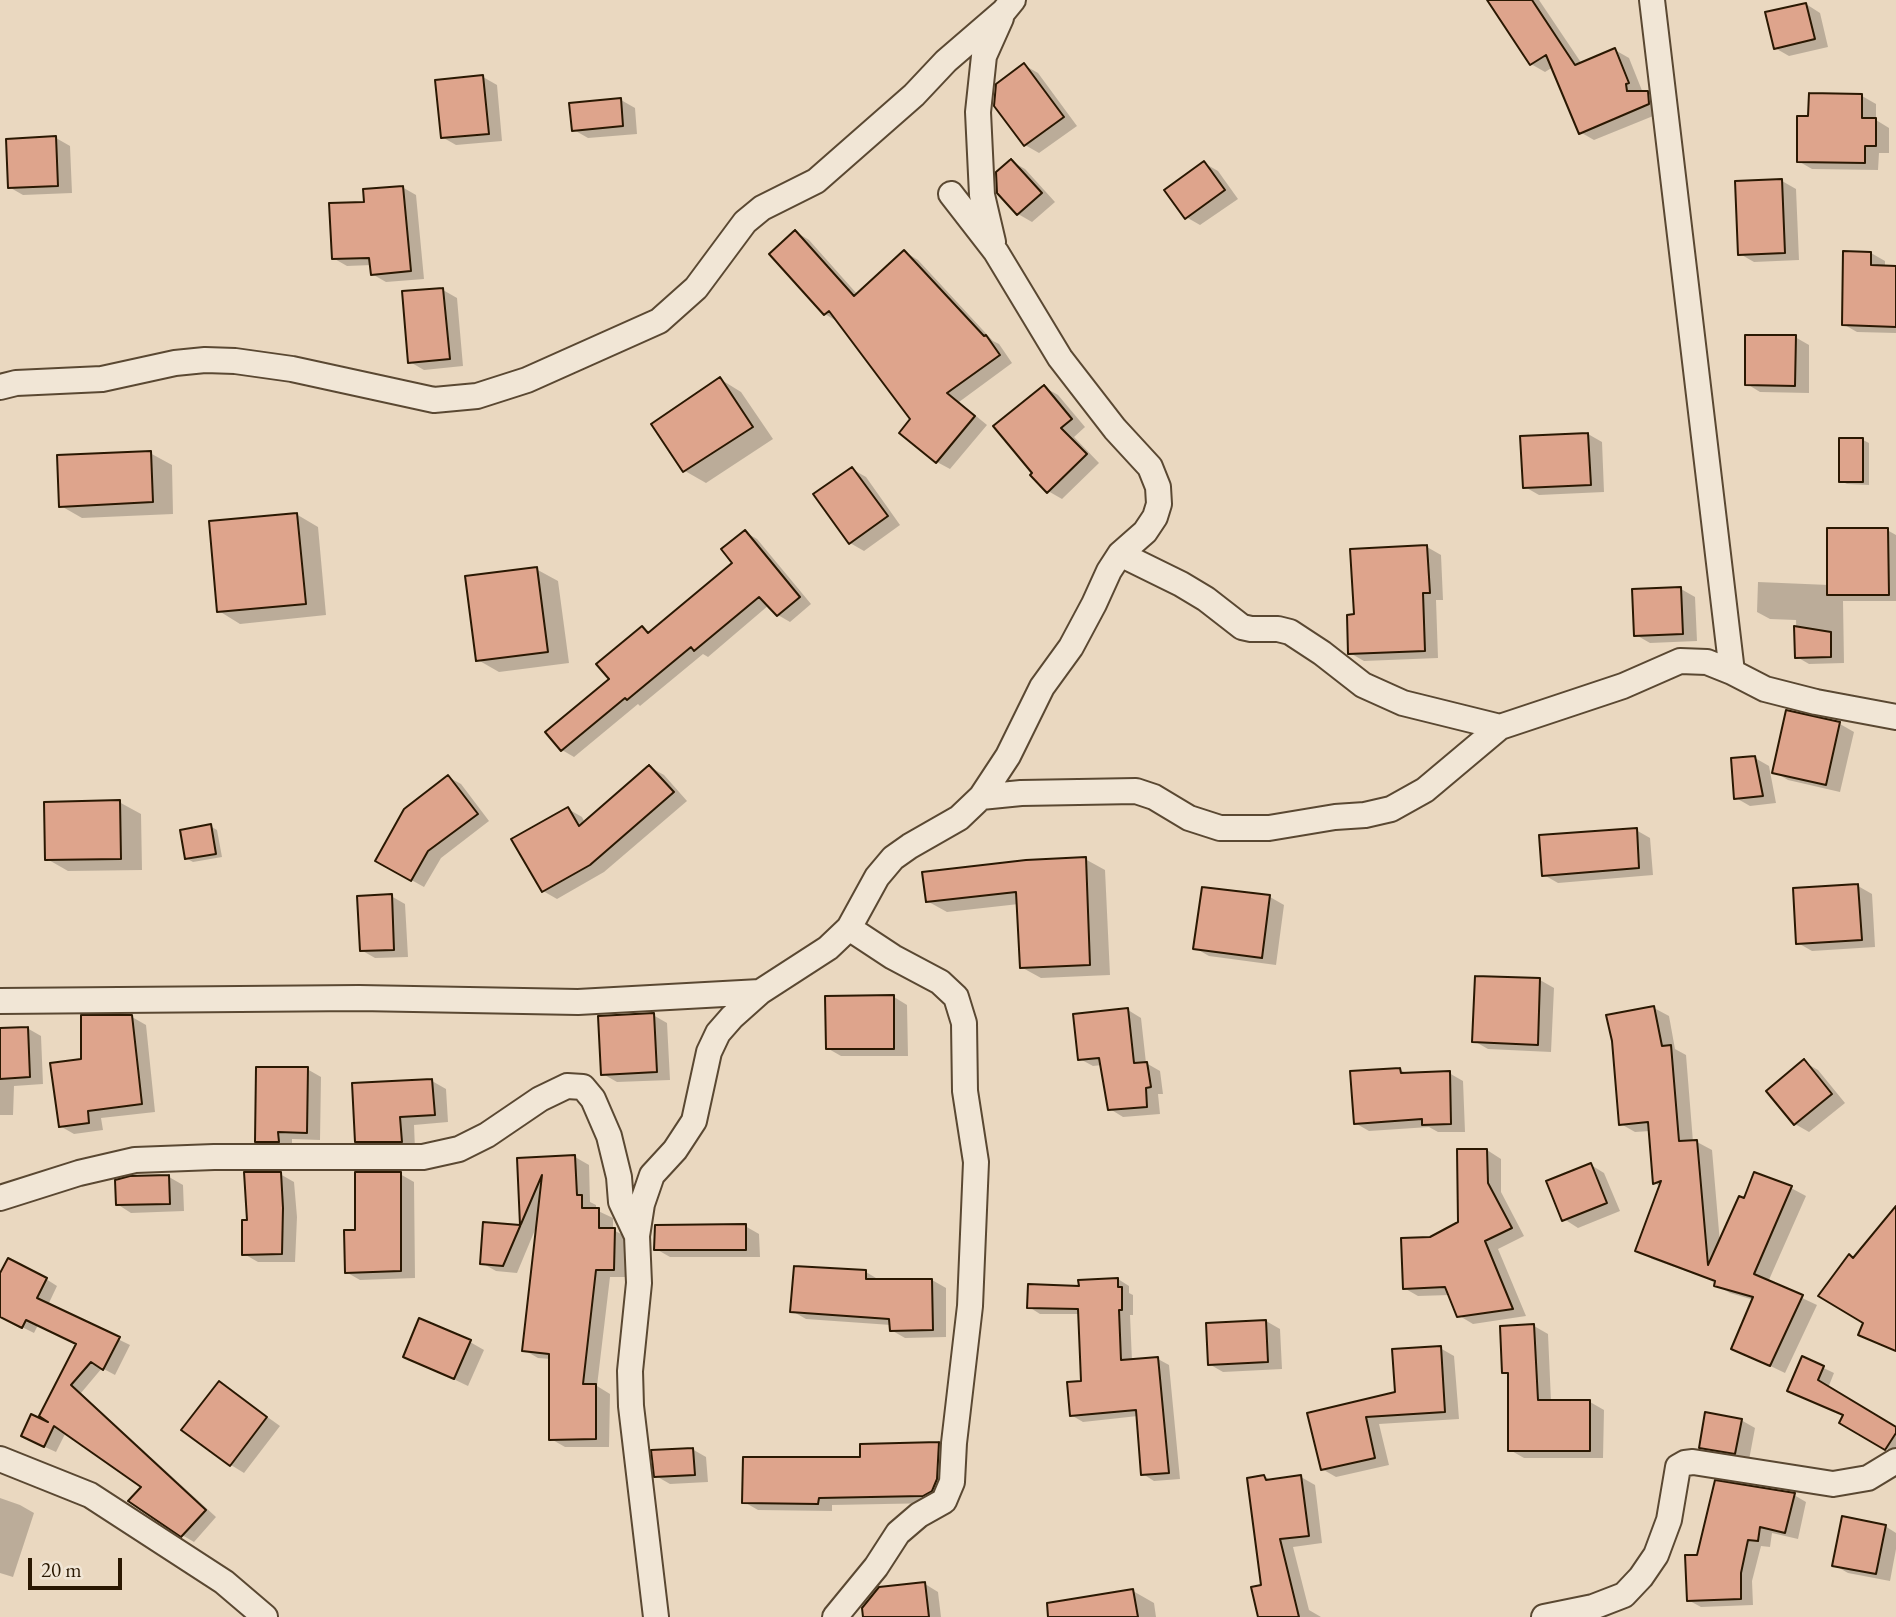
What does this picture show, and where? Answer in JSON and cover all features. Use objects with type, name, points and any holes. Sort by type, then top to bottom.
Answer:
[{"type":"street","points":[[1652,0],[1732,672]]},
{"type":"street","points":[[996,252],[982,195],[978,112],[984,56],[1009,6]]},
{"type":"street","points":[[0,387],[16,383],[103,379],[175,363],[205,360],[292,369],[434,400],[477,396],[527,380],[659,321],[696,288],[745,222],[762,208],[816,181],[1009,6]]},
{"type":"street","points":[[656,1617],[631,1406],[630,1371],[639,1283],[637,1236],[642,1204],[652,1175],[675,1150],[694,1121],[713,1042],[732,1017],[760,992],[828,948],[849,928],[877,877],[893,858],[959,818],[981,797],[1001,768],[1042,687],[1071,647],[1109,571],[1120,554],[1144,533],[1155,517],[1159,504],[1158,487],[1150,467],[1115,429],[1060,358],[996,252],[951,194]]},
{"type":"street","points":[[1120,554],[1189,589],[1242,626],[1290,632],[1363,685],[1403,703],[1500,727]]},
{"type":"street","points":[[981,797],[1021,793],[1136,791],[1154,797],[1204,824],[1220,828],[1269,828],[1365,815],[1391,808],[1425,790],[1500,727],[1623,686],[1680,661],[1707,663],[1765,689],[1896,717]]},
{"type":"street","points":[[835,1617],[876,1567],[898,1533],[919,1515],[944,1501],[952,1482],[954,1443],[971,1306],[976,1173],[965,1091],[964,1023],[956,997],[940,982],[893,957],[849,928]]},
{"type":"street","points":[[0,1001],[372,998],[578,1002],[760,992]]},
{"type":"street","points":[[0,1198],[79,1173],[135,1160],[424,1157],[459,1149],[487,1135],[540,1099],[567,1086],[576,1086],[588,1091],[609,1136],[621,1202],[637,1236]]},
{"type":"street","points":[[0,1459],[90,1495],[224,1582],[265,1617]]},
{"type":"street","points":[[1544,1617],[1593,1608],[1625,1595],[1656,1555],[1669,1520],[1678,1467],[1685,1463],[1693,1462],[1833,1484],[1868,1478],[1896,1461]]},
{"type":"building","points":[[1487,0],[1532,0],[1575,65],[1615,48],[1629,83],[1626,84],[1627,91],[1648,91],[1649,104],[1579,134],[1546,55],[1530,65]]},
{"type":"building","points":[[1806,3],[1815,39],[1774,49],[1765,12]]},
{"type":"building","points":[[1024,63],[1064,117],[1024,146],[994,106],[996,84]]},
{"type":"building","points":[[483,75],[489,134],[441,138],[435,80]]},
{"type":"building","points":[[1809,93],[1862,94],[1862,118],[1876,118],[1876,146],[1865,146],[1865,163],[1797,162],[1797,116],[1808,116]]},
{"type":"building","points":[[621,98],[623,126],[572,131],[569,103]]},
{"type":"building","points":[[56,136],[58,186],[8,188],[6,139]]},
{"type":"building","points":[[1011,159],[1042,193],[1017,215],[997,193],[996,172]]},
{"type":"building","points":[[1204,161],[1225,190],[1185,219],[1164,190]]},
{"type":"building","points":[[1782,179],[1785,253],[1738,255],[1735,181]]},
{"type":"building","points":[[403,186],[411,271],[371,275],[369,258],[332,259],[329,203],[364,202],[363,189]]},
{"type":"building","points":[[795,230],[854,296],[904,250],[984,336],[986,335],[1000,355],[947,393],[975,416],[936,463],[899,433],[910,419],[829,311],[824,315],[769,254]]},
{"type":"building","points":[[1843,251],[1871,252],[1871,265],[1896,266],[1896,327],[1842,325]]},
{"type":"building","points":[[443,288],[450,359],[408,363],[402,291]]},
{"type":"building","points":[[1745,335],[1796,335],[1795,386],[1745,385]]},
{"type":"building","points":[[720,377],[753,427],[683,472],[651,424]]},
{"type":"building","points":[[1044,385],[1072,419],[1061,428],[1087,454],[1047,493],[993,426]]},
{"type":"building","points":[[1588,433],[1591,485],[1523,488],[1520,436]]},
{"type":"building","points":[[1839,438],[1863,438],[1863,482],[1839,482]]},
{"type":"building","points":[[151,451],[153,502],[59,507],[57,455]]},
{"type":"building","points":[[852,467],[888,516],[849,544],[813,494]]},
{"type":"building","points":[[297,513],[306,604],[217,612],[209,521]]},
{"type":"building","points":[[1827,528],[1888,528],[1889,595],[1827,595]]},
{"type":"building","points":[[745,530],[800,597],[777,616],[759,597],[694,651],[691,647],[561,751],[545,732],[609,679],[596,664],[642,626],[648,633],[732,563],[721,549]]},
{"type":"building","points":[[1427,545],[1430,593],[1423,593],[1425,651],[1348,654],[1347,615],[1354,614],[1350,549]]},
{"type":"building","points":[[537,567],[548,652],[476,661],[465,576]]},
{"type":"building","points":[[1681,587],[1683,634],[1634,636],[1632,589]]},
{"type":"building","points":[[1794,626],[1831,632],[1831,657],[1795,658]]},
{"type":"building","points":[[1786,710],[1840,722],[1826,785],[1772,773]]},
{"type":"building","points":[[1755,756],[1763,796],[1734,799],[1731,758]]},
{"type":"building","points":[[649,765],[674,792],[590,865],[542,892],[511,839],[568,807],[579,826]]},
{"type":"building","points":[[448,775],[478,814],[428,851],[411,881],[375,861],[404,809]]},
{"type":"building","points":[[120,800],[121,859],[45,860],[44,802]]},
{"type":"building","points":[[211,824],[216,854],[185,859],[180,830]]},
{"type":"building","points":[[1637,828],[1639,868],[1542,876],[1539,835]]},
{"type":"building","points":[[1086,857],[1090,965],[1020,968],[1016,892],[926,902],[922,872],[1026,860]]},
{"type":"building","points":[[1858,884],[1862,940],[1796,944],[1793,888]]},
{"type":"building","points":[[1202,887],[1270,895],[1262,958],[1193,949]]},
{"type":"building","points":[[392,894],[394,950],[360,951],[357,896]]},
{"type":"building","points":[[1475,976],[1540,978],[1538,1045],[1472,1042]]},
{"type":"building","points":[[894,995],[894,1049],[826,1049],[825,996]]},
{"type":"building","points":[[1654,1006],[1662,1046],[1671,1045],[1679,1141],[1697,1140],[1708,1265],[1739,1196],[1744,1198],[1754,1172],[1792,1186],[1754,1274],[1803,1295],[1770,1366],[1731,1349],[1753,1297],[1714,1286],[1715,1281],[1635,1251],[1661,1181],[1653,1184],[1648,1122],[1619,1125],[1612,1041],[1606,1015]]},
{"type":"building","points":[[1128,1008],[1134,1063],[1147,1062],[1151,1087],[1146,1088],[1147,1107],[1108,1110],[1099,1058],[1078,1060],[1073,1014]]},
{"type":"building","points":[[654,1013],[657,1072],[601,1075],[598,1016]]},
{"type":"building","points":[[81,1015],[132,1015],[142,1104],[88,1111],[89,1123],[59,1127],[50,1063],[81,1059]]},
{"type":"building","points":[[28,1027],[30,1077],[0,1079],[0,1028]]},
{"type":"building","points":[[1804,1059],[1832,1094],[1794,1125],[1766,1091]]},
{"type":"building","points":[[256,1067],[308,1067],[307,1133],[278,1132],[279,1142],[255,1142]]},
{"type":"building","points":[[1400,1068],[1401,1073],[1450,1071],[1451,1124],[1422,1125],[1422,1119],[1354,1124],[1350,1071]]},
{"type":"building","points":[[432,1079],[435,1115],[400,1117],[402,1142],[355,1142],[352,1083]]},
{"type":"building","points":[[1457,1149],[1487,1149],[1488,1183],[1512,1228],[1485,1241],[1513,1309],[1457,1317],[1445,1287],[1403,1289],[1401,1238],[1430,1237],[1458,1222]]},
{"type":"building","points":[[575,1155],[577,1195],[582,1195],[582,1208],[599,1208],[599,1228],[615,1228],[614,1270],[596,1270],[583,1384],[596,1384],[596,1439],[549,1440],[549,1354],[522,1351],[542,1175],[503,1266],[480,1264],[483,1222],[520,1225],[517,1158]]},
{"type":"building","points":[[1591,1163],[1607,1203],[1562,1221],[1546,1181]]},
{"type":"building","points":[[244,1172],[281,1172],[282,1254],[242,1255],[242,1220],[247,1220]]},
{"type":"building","points":[[355,1172],[401,1172],[401,1271],[345,1273],[344,1230],[355,1230]]},
{"type":"building","points":[[169,1175],[170,1204],[116,1205],[115,1180],[130,1176]]},
{"type":"building","points":[[1896,1206],[1896,1351],[1858,1335],[1863,1323],[1818,1296],[1849,1254],[1853,1258]]},
{"type":"building","points":[[746,1224],[746,1250],[654,1250],[655,1225]]},
{"type":"building","points":[[8,1258],[47,1278],[37,1298],[120,1337],[103,1370],[91,1362],[71,1385],[206,1510],[181,1537],[128,1501],[141,1487],[54,1426],[44,1447],[21,1436],[31,1414],[48,1422],[39,1416],[76,1344],[26,1320],[22,1328],[0,1317],[0,1273]]},
{"type":"building","points":[[794,1266],[866,1270],[866,1279],[932,1279],[933,1330],[890,1331],[889,1319],[790,1312]]},
{"type":"building","points":[[1118,1278],[1118,1287],[1122,1287],[1122,1310],[1119,1310],[1121,1360],[1158,1357],[1169,1473],[1141,1475],[1136,1410],[1070,1416],[1067,1382],[1081,1381],[1078,1309],[1027,1308],[1028,1284],[1079,1286],[1078,1280]]},
{"type":"building","points":[[419,1318],[471,1340],[454,1379],[403,1357]]},
{"type":"building","points":[[1266,1320],[1268,1362],[1208,1365],[1206,1323]]},
{"type":"building","points":[[1534,1324],[1538,1400],[1590,1400],[1590,1451],[1508,1451],[1508,1373],[1502,1373],[1500,1326]]},
{"type":"building","points":[[1441,1346],[1445,1412],[1366,1417],[1375,1458],[1321,1470],[1307,1413],[1395,1392],[1392,1349]]},
{"type":"building","points":[[1802,1356],[1824,1366],[1818,1380],[1896,1427],[1896,1433],[1885,1450],[1839,1423],[1843,1415],[1787,1391]]},
{"type":"building","points":[[219,1381],[267,1417],[230,1466],[181,1430]]},
{"type":"building","points":[[1705,1412],[1742,1419],[1735,1454],[1699,1448]]},
{"type":"building","points":[[939,1442],[937,1479],[932,1491],[923,1496],[819,1498],[818,1504],[742,1503],[743,1457],[860,1457],[860,1444]]},
{"type":"building","points":[[693,1448],[695,1475],[654,1477],[651,1450]]},
{"type":"building","points":[[1264,1475],[1266,1480],[1301,1475],[1309,1536],[1280,1539],[1299,1617],[1258,1617],[1251,1587],[1261,1585],[1247,1478]]},
{"type":"building","points":[[1715,1480],[1795,1493],[1785,1533],[1760,1527],[1758,1541],[1748,1540],[1741,1573],[1741,1599],[1687,1601],[1685,1555],[1697,1555]]},
{"type":"building","points":[[1842,1516],[1886,1525],[1876,1574],[1832,1566]]},
{"type":"building","points":[[925,1582],[929,1617],[863,1617],[862,1608],[879,1587]]},
{"type":"building","points":[[1133,1589],[1138,1617],[1048,1617],[1047,1603]]}]
